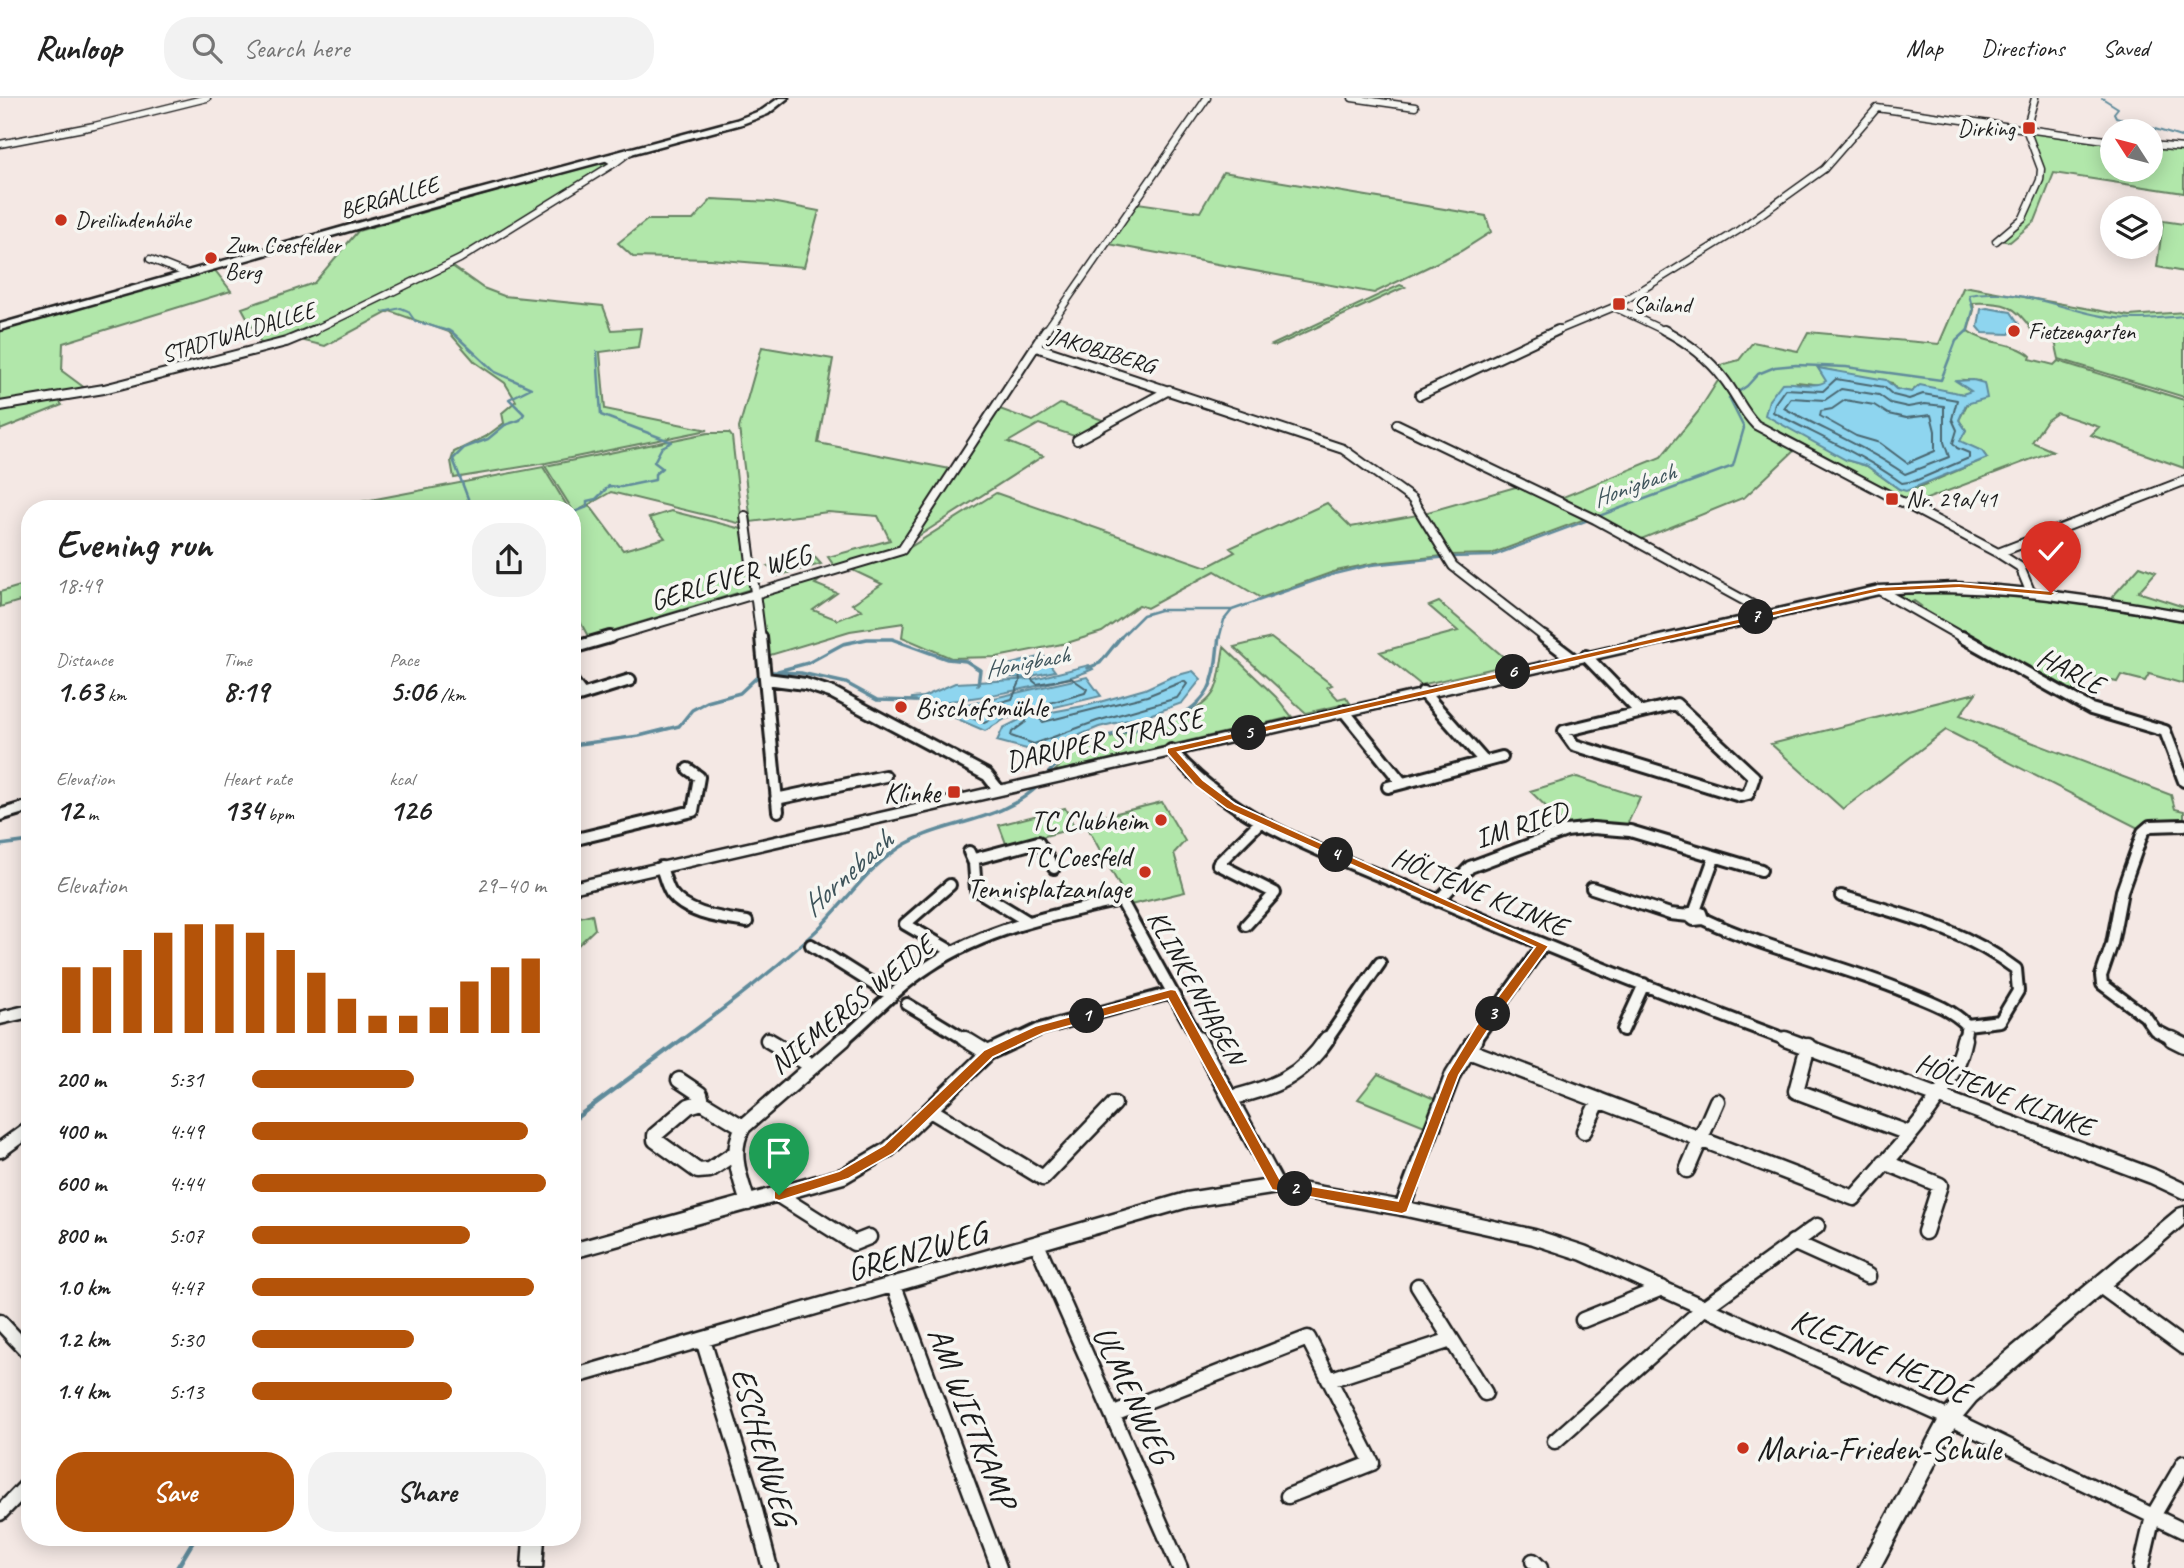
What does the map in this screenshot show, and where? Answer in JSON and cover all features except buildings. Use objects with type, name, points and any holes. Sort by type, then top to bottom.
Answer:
[{"type":"street","points":[[0,144],[94,126],[207,98]]},
{"type":"street","name":"BERGALLEE","points":[[0,327],[611,161],[631,151],[747,119],[771,108],[784,98]]},
{"type":"street","points":[[1036,347],[1207,98]]},
{"type":"street","points":[[1352,98],[1415,107]]},
{"type":"street","points":[[1420,395],[1522,345],[1614,307],[1739,230],[1815,176],[1884,98]]},
{"type":"street","points":[[1996,241],[2024,218],[2040,180],[2041,169],[2026,129],[2035,98]]},
{"type":"street","points":[[1877,107],[2100,139]]},
{"type":"street","points":[[2163,146],[2184,148]]},
{"type":"street","name":"STADTWALDALLEE","points":[[0,405],[104,389],[286,342],[333,323],[460,259],[611,161]]},
{"type":"street","points":[[150,259],[188,274]]},
{"type":"street","points":[[1614,307],[1688,342],[1733,393],[1745,414],[1756,425],[1998,553],[2020,567],[2030,590]]},
{"type":"street","name":"JAKOBIBERG","points":[[902,550],[1003,392],[1036,347],[1169,390]]},
{"type":"street","points":[[1169,390],[1343,449],[1412,499],[1453,566],[1579,657],[1640,712]]},
{"type":"street","name":"JAKOBIBERG","points":[[1077,440],[1169,390]]},
{"type":"street","points":[[1397,424],[1592,518],[1769,614]]},
{"type":"street","points":[[1998,553],[2184,481]]},
{"type":"street","points":[[745,516],[757,593],[778,811]]},
{"type":"street","name":"GERLEVER WEG","points":[[581,645],[902,550]]},
{"type":"street","name":"DARUPER STRASSE","points":[[581,886],[1879,590],[1959,585],[2030,590],[2184,616]]},
{"type":"street","name":"HARLE","points":[[1879,590],[2091,709],[2165,732],[2184,781]]},
{"type":"street","points":[[765,675],[833,693],[987,775],[998,789]]},
{"type":"street","points":[[581,695],[630,680]]},
{"type":"street","points":[[1423,692],[1484,761]]},
{"type":"street","points":[[1676,704],[1754,777],[1748,794],[1740,796],[1574,745],[1564,731],[1640,712],[1676,704]]},
{"type":"street","points":[[1344,711],[1402,783]]},
{"type":"street","name":"HÖLTENE KLINKE","points":[[1171,750],[1208,790],[1231,807],[1438,901],[1542,946],[2152,1176],[2184,1191]]},
{"type":"street","points":[[1388,787],[1502,757]]},
{"type":"street","points":[[581,838],[693,811],[699,777],[688,769]]},
{"type":"street","points":[[776,799],[885,776]]},
{"type":"street","points":[[0,815],[21,809]]},
{"type":"street","points":[[1246,925],[1275,892],[1218,864],[1260,822]]},
{"type":"street","points":[[2184,825],[2150,826],[2143,832],[2122,891],[2112,944],[2101,976],[2102,984],[2145,1016],[2155,1030],[2184,1045]]},
{"type":"street","name":"IM RIED","points":[[1438,901],[1470,867],[1566,831],[1580,829],[1630,831],[1761,870]]},
{"type":"street","points":[[1027,921],[976,890],[974,885],[977,869],[972,856],[1038,842],[1054,868]]},
{"type":"street","points":[[1696,916],[1696,902],[1714,858]]},
{"type":"street","points":[[661,867],[671,893],[681,902],[724,918],[747,922]]},
{"type":"street","points":[[950,885],[905,924],[953,952]]},
{"type":"street","points":[[1468,1050],[1854,1198],[1939,1095],[1966,1040],[1967,1025],[1955,1013],[1908,992],[1814,957],[1743,939],[1696,916],[1670,914],[1592,888]]},
{"type":"street","points":[[1841,896],[1964,935],[1988,946],[2016,969],[2018,991],[2000,1021],[1967,1025]]},
{"type":"street","name":"NIEMERGS WEIDE","points":[[734,1153],[736,1136],[743,1127],[927,967],[953,952],[1027,921],[1121,900]]},
{"type":"street","name":"KLINKENHAGEN","points":[[1121,900],[1277,1186]]},
{"type":"street","points":[[811,946],[842,963],[849,972],[892,996]]},
{"type":"street","points":[[1402,1208],[1442,1101],[1468,1050],[1542,946]]},
{"type":"street","name":"KLINKENHAGEN","points":[[1231,1098],[1265,1090],[1295,1075],[1314,1058],[1380,963]]},
{"type":"street","points":[[1623,1030],[1644,984]]},
{"type":"street","points":[[581,1249],[843,1175],[889,1149],[988,1054],[1040,1029],[1171,993]]},
{"type":"street","points":[[906,1004],[988,1054]]},
{"type":"street","points":[[0,1018],[21,1013]]},
{"type":"street","points":[[768,1040],[812,1066]]},
{"type":"street","points":[[1808,1046],[1796,1091],[1908,1133]]},
{"type":"street","points":[[679,1080],[699,1094],[702,1102],[743,1127]]},
{"type":"street","points":[[1584,1132],[1599,1101]]},
{"type":"street","points":[[1687,1170],[1717,1101]]},
{"type":"street","points":[[702,1102],[689,1106],[655,1135],[655,1140],[698,1171],[704,1172],[734,1153],[748,1203]]},
{"type":"street","points":[[930,1110],[1043,1178],[1114,1104]]},
{"type":"street","points":[[0,1150],[21,1135]]},
{"type":"street","points":[[1884,1163],[1940,1185],[1925,1233]]},
{"type":"street","name":"KLEINE HEIDE","points":[[1277,1186],[1402,1208],[1534,1237],[1583,1253],[1949,1419],[2184,1531]]},
{"type":"street","name":"GRENZWEG","points":[[581,1374],[1187,1200],[1277,1186]]},
{"type":"street","points":[[779,1195],[854,1243],[869,1237]]},
{"type":"street","points":[[1869,1568],[1949,1419],[1969,1395],[2184,1214]]},
{"type":"street","points":[[1555,1441],[1705,1307],[1817,1226]]},
{"type":"street","points":[[1793,1242],[1868,1276]]},
{"type":"street","name":"ULMENWEG","points":[[1037,1244],[1180,1568]]},
{"type":"street","points":[[2099,1285],[2184,1347]]},
{"type":"street","name":"AM WIETKAMP","points":[[894,1286],[999,1568]]},
{"type":"street","points":[[1418,1286],[1485,1393]]},
{"type":"street","points":[[1583,1320],[1662,1288]]},
{"type":"street","points":[[0,1322],[21,1344]]},
{"type":"street","points":[[1114,1414],[1308,1338],[1372,1463],[1288,1496]]},
{"type":"street","name":"ESCHENWEG","points":[[704,1340],[769,1568]]},
{"type":"street","points":[[1329,1380],[1451,1340]]},
{"type":"street","points":[[2141,1568],[2153,1516],[2184,1463]]},
{"type":"street","points":[[0,1513],[21,1491]]},
{"type":"street","points":[[532,1568],[533,1546]]},
{"type":"green space","points":[[2028,130],[2100,140],[2100,180],[2054,173],[2035,221],[2010,242],[1999,240],[2025,219],[2037,194],[2043,169]]},
{"type":"green space","points":[[2163,147],[2184,149],[2184,193],[2112,182],[2163,182]]},
{"type":"green space","points":[[601,161],[611,164],[448,265],[333,322],[263,347],[242,308],[314,283],[358,231]]},
{"type":"green space","points":[[1223,172],[1486,216],[1491,232],[1461,251],[1374,293],[1109,244],[1138,203],[1200,212]]},
{"type":"green space","points":[[712,199],[771,202],[819,211],[804,267],[710,259],[633,257],[618,243],[647,220],[693,220]]},
{"type":"green space","points":[[2163,221],[2184,224],[2184,272],[2157,267],[2158,259],[2163,259]]},
{"type":"green space","points":[[452,266],[483,288],[504,296],[603,306],[612,330],[641,328],[638,347],[600,352],[605,409],[708,430],[546,463],[454,478],[451,461],[454,452],[485,437],[504,423],[502,413],[516,401],[505,383],[475,362],[449,332],[390,311],[325,346],[300,340]]},
{"type":"green space","points":[[214,269],[231,291],[63,343],[62,371],[89,391],[0,404],[0,331]]},
{"type":"green space","points":[[1400,285],[1405,287],[1276,346],[1272,345]]},
{"type":"green space","points":[[1963,288],[2129,316],[2184,312],[2184,397],[2059,359],[2055,341],[2044,333],[2032,331],[2020,315],[2008,306],[1973,303],[1974,310],[1968,331],[1983,339],[2024,351],[2031,356],[2030,359],[2054,365],[2058,361],[2184,400],[2184,468],[2091,435],[2099,427],[2057,413],[2047,420],[2032,442],[2053,451],[1911,505],[1760,426],[1717,366],[1739,360],[1753,342],[1798,351],[1808,332],[1939,344]],"holes":[[[1818,368],[1892,383],[1896,389],[1911,392],[1918,386],[1963,394],[1972,392],[1963,380],[1979,381],[1959,420],[1966,430],[1959,442],[1982,451],[1987,458],[1917,488],[1899,489],[1867,466],[1846,460],[1797,382],[1822,385],[1827,381]]]},
{"type":"green space","points":[[762,347],[833,359],[818,443],[950,469],[899,549],[835,567],[828,557],[890,540],[878,516],[828,512],[751,522],[739,428]]},
{"type":"green space","points":[[1719,379],[1742,415],[1753,425],[1796,449],[1745,497],[1639,540],[1558,499],[1661,457],[1698,412]]},
{"type":"green space","points":[[59,401],[62,405],[0,430],[0,407]]},
{"type":"green space","points":[[1060,404],[1105,421],[1077,437],[1039,424],[1008,442],[1043,456],[914,539],[997,408],[1033,421]]},
{"type":"green space","points":[[708,433],[729,433],[732,437],[742,524],[611,492],[581,509],[581,500],[566,500],[545,466]]},
{"type":"green space","points":[[543,467],[563,500],[371,500]]},
{"type":"green space","points":[[1519,486],[1588,518],[1491,554],[1451,555],[1424,513]]},
{"type":"green space","points":[[996,493],[1207,567],[1235,552],[1230,548],[1327,503],[1351,527],[1417,515],[1443,556],[1375,563],[1336,571],[1261,598],[1215,571],[1147,608],[1139,605],[1102,632],[1067,643],[997,657],[951,658],[902,637],[904,623],[850,631],[767,656],[759,594],[824,577],[815,584],[837,593],[813,610],[838,620],[862,610],[852,604],[882,584],[848,568],[904,551]]},
{"type":"green space","points":[[590,506],[623,550],[665,538],[649,518],[671,511],[742,529],[751,589],[589,638],[581,623],[581,509]]},
{"type":"green space","points":[[811,553],[821,564],[776,576],[768,566]]},
{"type":"green space","points":[[2140,566],[2156,572],[2138,592],[2184,607],[2184,613],[2115,601],[2113,596]]},
{"type":"green space","points":[[21,586],[21,601],[0,607],[0,592]]},
{"type":"green space","points":[[1958,591],[2032,596],[2184,621],[2184,684],[2149,674],[2145,681],[2121,675],[2117,682],[2084,675],[2075,692],[2054,680],[2042,680],[1917,608],[1921,606],[1914,601],[1907,605],[1888,594]]},
{"type":"green space","points":[[1439,602],[1512,664],[1421,685],[1380,652],[1458,631],[1429,606]]},
{"type":"green space","points":[[1271,638],[1332,685],[1327,687],[1338,699],[1346,697],[1350,703],[1306,713],[1234,647]]},
{"type":"green space","points":[[1224,647],[1276,697],[1292,717],[1054,772],[1070,754],[1088,745],[1171,720],[1205,702],[1217,685]]},
{"type":"green space","points":[[1976,693],[1960,715],[2171,795],[2175,809],[2184,811],[2184,823],[2149,824],[2138,828],[1946,730],[1843,809],[1771,744]]},
{"type":"green space","points":[[1577,777],[1640,797],[1627,825],[1590,822],[1565,825],[1530,791]]},
{"type":"green space","name":"TC Coesfeld Tennisplatzanlage","points":[[1162,802],[1185,841],[1174,853],[1185,892],[1130,905],[1084,821]]},
{"type":"green space","points":[[1065,808],[1075,828],[1007,846],[999,825]]},
{"type":"green space","points":[[592,914],[595,929],[581,942],[581,917]]},
{"type":"green space","points":[[1378,1074],[1439,1101],[1427,1127],[1358,1099]]},
{"type":"water","points":[[1981,309],[2011,312],[2019,324],[2009,334],[1983,333],[1978,327]]},
{"type":"water","points":[[1818,368],[1886,380],[1896,389],[1911,392],[1920,385],[1963,394],[1971,391],[1956,381],[1973,380],[1984,383],[1987,398],[1966,404],[1959,420],[1966,430],[1960,441],[1982,451],[1987,458],[1906,491],[1867,466],[1846,460],[1765,415],[1769,400],[1782,383],[1810,385],[1826,381]]},
{"type":"water","points":[[1044,656],[1055,671],[1022,678],[1009,677],[1004,672],[1007,665]]},
{"type":"water","points":[[1089,665],[1093,669],[1030,687],[949,701],[911,701],[912,698],[923,697],[955,683],[1034,679]]},
{"type":"water","points":[[1193,671],[1201,679],[1182,703],[1152,714],[1099,727],[1034,751],[997,741],[1003,728],[1025,717],[1089,705],[1145,689],[1171,677]]},
{"type":"water","points":[[1087,677],[1101,696],[1005,719],[985,731],[946,714],[949,708]]},
{"type":"waterway","name":"Honigbach","points":[[2102,98],[2118,108],[2114,113],[2116,117],[2184,138]]},
{"type":"waterway","name":"Honigbach","points":[[1967,331],[1973,310],[1969,295],[1986,293],[2021,296],[2117,318],[2184,316]]},
{"type":"waterway","points":[[383,312],[401,308],[408,311],[415,321],[452,332]]},
{"type":"waterway","points":[[447,330],[452,332]]},
{"type":"waterway","name":"Honigbach","points":[[1232,610],[1334,574],[1371,565],[1448,557],[1492,556],[1733,466],[1744,428],[1729,398],[1747,386],[1758,374],[1775,367],[1796,365],[1846,367],[1941,380],[1956,341],[1967,331]]},
{"type":"waterway","points":[[452,332],[495,372],[531,388],[509,399],[524,414],[520,420],[505,425],[488,439],[464,448],[453,459],[469,500]]},
{"type":"waterway","points":[[581,509],[587,507],[587,501],[596,499],[609,486],[621,487],[655,480],[655,474],[662,468],[654,462],[662,447],[672,442],[601,415],[597,352]]},
{"type":"waterway","name":"Honigbach","points":[[1121,637],[1143,615],[1160,610],[1232,610]]},
{"type":"waterway","name":"Hornebach","points":[[1219,639],[1224,620],[1232,610]]},
{"type":"waterway","name":"Honigbach","points":[[1088,668],[1100,663],[1121,637]]},
{"type":"waterway","name":"Hornebach","points":[[1044,778],[1063,758],[1086,743],[1169,720],[1197,703],[1208,690],[1213,677],[1219,637]]},
{"type":"waterway","name":"Honigbach","points":[[778,671],[808,663],[843,644],[867,639],[892,639],[947,659],[966,661],[980,670],[978,685]]},
{"type":"waterway","name":"Honigbach","points":[[581,744],[639,736],[679,726],[692,710],[707,702],[740,693],[756,678],[773,672],[801,673],[846,683],[877,700],[916,701]]},
{"type":"waterway","name":"Hornebach","points":[[680,1041],[801,945],[872,870],[892,853],[928,834],[1004,808],[1023,798],[1040,784]]},
{"type":"waterway","name":"Honigbach","points":[[0,845],[21,842]]},
{"type":"waterway","name":"Hornebach","points":[[581,1114],[682,1039]]},
{"type":"waterway","name":"Hornebach","points":[[177,1568],[190,1546]]},
{"type":"place","name":"Dirking","points":[[2029,128]]},
{"type":"place","name":"Dreilindenhöhe","points":[[61,220]]},
{"type":"place","name":"Zum Coesfelder Berg","points":[[211,258]]},
{"type":"place","name":"Sailand","points":[[1619,304]]},
{"type":"place","name":"Fietzengarten","points":[[2014,331]]},
{"type":"place","name":"Nr. 29a/41","points":[[1892,499]]},
{"type":"place","name":"Bischofsmühle","points":[[901,707]]},
{"type":"place","name":"Klinke","points":[[954,792]]},
{"type":"place","name":"TC Clubheim","points":[[1161,820]]},
{"type":"place","name":"TC Coesfeld Tennisplatzanlage","points":[[1145,872]]},
{"type":"place","name":"Maria-Frieden-Schule","points":[[1743,1448]]},
{"type":"route","points":[[779,1195],[843,1175],[889,1149],[988,1054],[1040,1029],[1171,993],[1277,1186],[1402,1208],[1453,1074],[1481,1029],[1542,946],[1231,807],[1199,783],[1171,750],[1850,595],[1919,586],[1959,585],[2051,593]]}]
